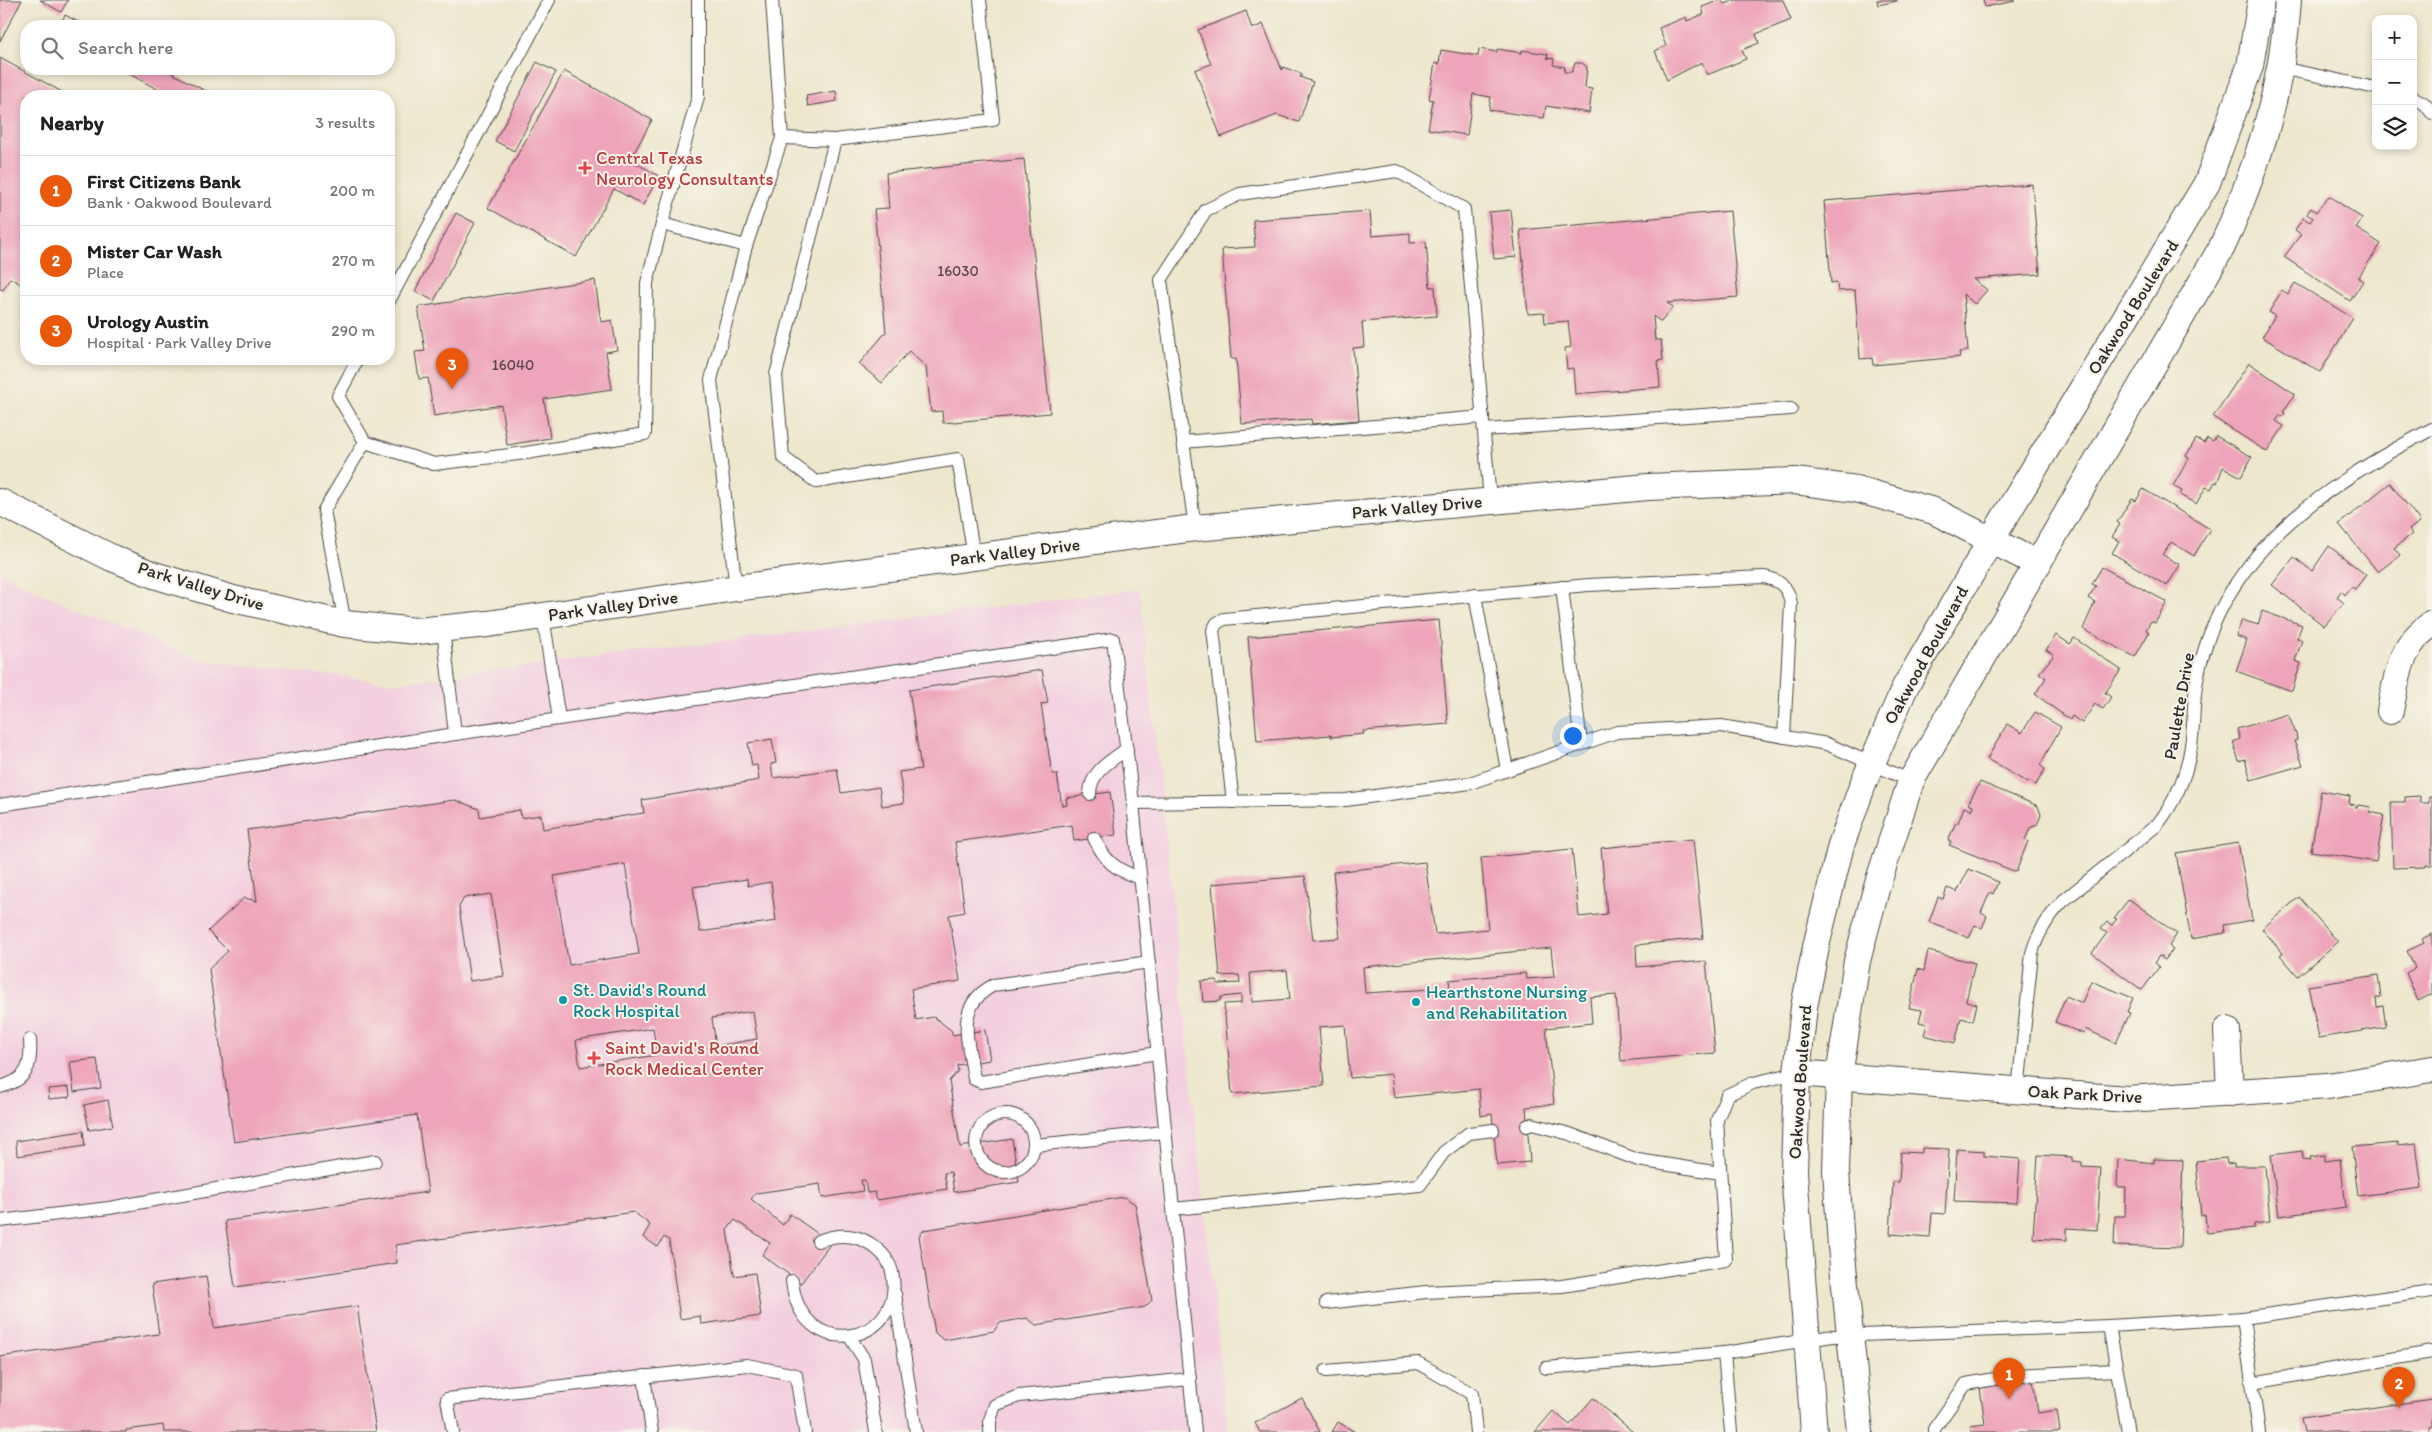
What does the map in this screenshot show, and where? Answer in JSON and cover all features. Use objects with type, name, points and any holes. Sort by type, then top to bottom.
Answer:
[{"type":"street","name":"Oakwood Boulevard","points":[[1814,1432],[1794,1172],[1797,1073],[1804,1006],[1826,901],[1841,845],[1893,710],[1905,688],[1991,540],[2207,182],[2250,66],[2261,0]]},
{"type":"street","points":[[1860,1432],[1836,1170],[1839,1076],[1858,961],[1877,886],[1911,781],[2222,247],[2248,188],[2265,136],[2281,68],[2288,0]]},
{"type":"street","name":"Park Valley Drive","points":[[0,502],[112,558],[154,575],[233,600],[345,624],[416,631],[543,616],[736,588],[1195,528],[1490,500],[1648,488],[1795,480],[1856,489],[1934,511],[2038,564]]},
{"type":"street","points":[[2390,711],[2399,666],[2407,647],[2420,632],[2432,624]]},
{"type":"street","points":[[2227,1030],[2230,1093]]},
{"type":"street","name":"Oak Park Drive","points":[[1797,1073],[2127,1099],[2328,1086],[2432,1069]]},
{"type":"lane","points":[[395,290],[549,0]]},
{"type":"lane","points":[[355,365],[338,396],[365,442],[434,464],[526,453],[645,434],[648,284],[662,224],[698,97],[698,0]]},
{"type":"lane","points":[[736,588],[711,380],[746,246],[782,138],[772,0]]},
{"type":"lane","points":[[782,138],[835,140],[993,120],[980,0]]},
{"type":"lane","points":[[2281,68],[2372,87]]},
{"type":"lane","points":[[2417,99],[2425,104],[2432,113]]},
{"type":"lane","points":[[835,140],[776,375],[783,457],[816,482],[958,459],[974,557]]},
{"type":"lane","points":[[1195,528],[1161,280],[1206,210],[1240,194],[1397,171],[1464,209],[1490,500]]},
{"type":"lane","points":[[662,224],[746,246]]},
{"type":"lane","points":[[1484,430],[1791,409]]},
{"type":"lane","points":[[1183,442],[1483,417]]},
{"type":"lane","name":"Paulette Drive","points":[[2018,1091],[2032,953],[2036,937],[2050,915],[2063,901],[2157,825],[2166,814],[2186,770],[2191,747],[2196,686],[2216,619],[2226,598],[2246,569],[2273,537],[2339,482],[2375,459],[2432,429]]},
{"type":"lane","points":[[345,624],[324,510],[365,442]]},
{"type":"lane","points":[[1233,802],[1213,630],[1217,623],[1224,619],[1562,587],[1764,577],[1775,579],[1790,594],[1791,604],[1784,737]]},
{"type":"lane","points":[[1562,587],[1582,744]]},
{"type":"lane","points":[[1475,595],[1507,770]]},
{"type":"lane","points":[[543,616],[559,719]]},
{"type":"lane","points":[[443,629],[455,734]]},
{"type":"lane","points":[[0,805],[455,734],[1113,638],[1133,803],[1195,1432]]},
{"type":"lane","points":[[1133,803],[1346,800],[1470,783],[1617,732],[1721,726],[1827,744],[1911,781]]},
{"type":"lane","points":[[1090,794],[1090,784],[1100,769],[1127,749]]},
{"type":"lane","points":[[1094,838],[1103,856],[1122,872],[1140,878]]},
{"type":"lane","points":[[1149,962],[994,985],[981,992],[974,1000],[967,1011],[966,1022],[974,1079],[981,1082],[1157,1053]]},
{"type":"lane","points":[[0,1087],[14,1083],[27,1070],[31,1057],[30,1040]]},
{"type":"lane","points":[[1326,1303],[1426,1292],[1562,1286],[1726,1260],[1717,1120],[1727,1095],[1753,1083],[1797,1073]]},
{"type":"lane","points":[[1002,1114],[1018,1116],[1025,1121],[1034,1136],[1034,1145],[1027,1163],[1010,1172],[991,1168],[983,1162],[976,1144],[980,1127],[993,1116],[1002,1114]]},
{"type":"lane","points":[[1527,1126],[1532,1124],[1570,1134],[1638,1160],[1720,1173]]},
{"type":"lane","points":[[1172,1209],[1420,1185],[1444,1152],[1469,1133],[1493,1130]]},
{"type":"lane","points":[[1034,1145],[1165,1132]]},
{"type":"lane","points":[[0,1221],[109,1208],[375,1161]]},
{"type":"lane","points":[[818,1242],[834,1235],[853,1236],[870,1242],[883,1254],[892,1270],[916,1432]]},
{"type":"lane","points":[[792,1281],[794,1299],[804,1318],[818,1330],[835,1336],[849,1336],[866,1331],[880,1321],[891,1304],[894,1287]]},
{"type":"lane","points":[[1546,1368],[1724,1353],[1807,1339],[2109,1326],[2243,1318],[2432,1291]]},
{"type":"lane","points":[[2243,1318],[2259,1432]]},
{"type":"lane","points":[[2109,1326],[2128,1432]]},
{"type":"lane","points":[[849,1336],[864,1359],[876,1432]]},
{"type":"lane","points":[[2252,1383],[2432,1352]]},
{"type":"lane","points":[[1724,1353],[1731,1432]]},
{"type":"lane","points":[[1326,1371],[1418,1363],[1472,1394],[1476,1432]]},
{"type":"lane","points":[[453,1432],[447,1398],[748,1364],[796,1375],[806,1432]]},
{"type":"lane","points":[[1934,1432],[1934,1429],[1966,1384],[2017,1375],[2116,1370]]},
{"type":"lane","points":[[644,1376],[652,1432]]},
{"type":"lane","points":[[990,1432],[990,1420],[995,1405],[1019,1396],[1190,1379]]},
{"type":"shaded area","name":"Saint David's Round Rock Medical Center","points":[[0,572],[38,592],[200,660],[395,683],[1140,589],[1228,1432],[0,1432]]},
{"type":"building","points":[[0,0],[22,0],[0,41]]},
{"type":"building","points":[[40,0],[68,0],[61,12]]},
{"type":"building","points":[[1720,0],[1725,4],[1736,0],[1783,0],[1791,20],[1756,34],[1759,43],[1742,50],[1746,59],[1707,75],[1702,62],[1667,80],[1655,51],[1666,46],[1659,28],[1686,17],[1687,21],[1704,14],[1702,7]]},
{"type":"building","points":[[1877,0],[1897,0],[1897,1],[1878,5]]},
{"type":"building","points":[[1983,0],[2015,0],[2015,1],[1985,7]]},
{"type":"building","points":[[1246,11],[1252,29],[1263,24],[1282,70],[1283,67],[1302,74],[1300,77],[1313,82],[1299,122],[1277,115],[1221,137],[1195,70],[1211,64],[1198,30]]},
{"type":"building","points":[[65,15],[75,20],[62,20]]},
{"type":"building","points":[[1479,49],[1497,52],[1497,49],[1522,53],[1522,50],[1548,54],[1547,58],[1554,59],[1553,65],[1565,67],[1564,72],[1572,72],[1575,63],[1582,63],[1587,67],[1585,88],[1592,89],[1589,113],[1546,106],[1544,118],[1489,110],[1491,97],[1473,94],[1467,135],[1428,129],[1433,100],[1429,99],[1435,63],[1439,64],[1441,50],[1478,56]]},
{"type":"building","points":[[0,58],[20,69],[20,75],[31,75],[59,90],[20,90],[20,284],[10,278],[3,290],[0,289]]},
{"type":"building","points":[[537,62],[556,72],[514,151],[495,141]]},
{"type":"building","points":[[564,71],[652,120],[630,160],[659,176],[643,205],[614,189],[576,257],[488,208]]},
{"type":"building","points":[[131,75],[175,75],[204,90],[159,90]]},
{"type":"building","points":[[836,91],[837,101],[808,106],[806,96]]},
{"type":"building","points":[[1024,159],[1050,413],[943,423],[942,411],[931,412],[926,367],[909,351],[882,383],[859,364],[886,332],[874,209],[889,208],[886,173]]},
{"type":"building","points":[[2032,184],[2040,274],[1973,279],[1987,290],[1975,304],[1963,294],[1968,351],[1959,352],[1960,357],[1873,365],[1872,358],[1860,359],[1855,290],[1838,291],[1837,282],[1831,283],[1824,201]]},
{"type":"building","points":[[2329,196],[2362,218],[2356,228],[2381,244],[2358,278],[2363,281],[2350,301],[2284,257],[2301,234],[2295,230],[2303,218],[2310,222],[2313,218],[2307,214],[2311,208],[2316,212]]},
{"type":"building","points":[[1511,210],[1516,257],[1494,259],[1489,212]]},
{"type":"building","points":[[1370,211],[1372,236],[1410,233],[1410,243],[1426,242],[1430,287],[1435,287],[1437,316],[1362,322],[1364,347],[1353,348],[1359,420],[1312,424],[1311,419],[1242,424],[1236,359],[1231,359],[1222,249],[1255,247],[1253,220]]},
{"type":"building","points":[[1730,211],[1738,297],[1667,303],[1673,307],[1661,322],[1653,316],[1655,340],[1661,340],[1663,360],[1658,361],[1660,387],[1575,394],[1573,368],[1567,369],[1565,348],[1571,347],[1568,321],[1545,323],[1544,313],[1528,314],[1520,230]]},
{"type":"building","points":[[456,213],[475,223],[434,301],[415,291]]},
{"type":"building","points":[[595,280],[601,322],[612,320],[617,350],[606,352],[612,389],[544,399],[550,438],[507,445],[501,405],[434,416],[428,378],[419,379],[415,352],[425,351],[418,307]]},
{"type":"building","points":[[2295,283],[2353,318],[2320,372],[2262,337],[2275,316],[2269,312],[2282,290],[2288,294]]},
{"type":"building","points":[[2249,363],[2295,394],[2283,412],[2285,413],[2282,417],[2280,415],[2276,421],[2284,426],[2267,452],[2213,417]]},
{"type":"building","points":[[2216,436],[2252,457],[2241,477],[2223,467],[2217,483],[2215,482],[2211,489],[2206,487],[2196,504],[2180,495],[2182,491],[2173,486],[2189,458],[2186,456],[2196,439],[2204,443],[2207,438],[2213,441]]},
{"type":"building","points":[[2390,483],[2420,521],[2409,530],[2412,534],[2394,548],[2400,555],[2378,572],[2339,524]]},
{"type":"building","points":[[2143,489],[2210,529],[2194,556],[2171,542],[2163,555],[2180,565],[2167,586],[2112,553],[2119,541],[2112,537],[2120,524],[2117,522],[2132,499],[2136,501]]},
{"type":"building","points":[[2329,546],[2366,575],[2355,589],[2351,587],[2345,595],[2341,591],[2337,597],[2344,603],[2324,626],[2272,585],[2294,557],[2312,571]]},
{"type":"building","points":[[2102,567],[2167,602],[2155,623],[2151,621],[2146,630],[2149,632],[2135,657],[2083,629],[2095,602],[2088,598],[2096,586],[2092,584]]},
{"type":"building","points":[[2262,611],[2302,625],[2297,638],[2302,640],[2295,661],[2301,663],[2292,691],[2236,671],[2247,640],[2236,636],[2242,620],[2258,625]]},
{"type":"building","points":[[1439,620],[1448,724],[1363,731],[1364,734],[1331,737],[1331,735],[1257,741],[1248,637]]},
{"type":"building","points":[[2056,635],[2070,644],[2074,638],[2121,670],[2105,693],[2111,697],[2103,709],[2095,704],[2082,723],[2072,716],[2070,720],[2035,694],[2046,678],[2039,673],[2054,655],[2046,650]]},
{"type":"building","name":"St. David's Round Rock Hospital","points":[[1042,670],[1048,703],[1041,704],[1052,774],[1057,774],[1062,806],[1067,805],[1066,798],[1110,792],[1116,835],[1074,841],[1072,825],[955,842],[965,912],[949,915],[960,981],[911,989],[916,1020],[934,1017],[952,1031],[952,1035],[985,1030],[990,1060],[957,1065],[958,1071],[949,1081],[960,1147],[1012,1139],[1019,1182],[954,1192],[951,1172],[944,1173],[947,1189],[877,1200],[875,1192],[867,1193],[865,1180],[861,1180],[863,1191],[822,1198],[820,1184],[756,1193],[751,1199],[783,1225],[790,1214],[831,1243],[801,1283],[762,1255],[770,1243],[735,1220],[727,1230],[734,1276],[755,1273],[761,1316],[701,1324],[700,1316],[680,1319],[669,1240],[664,1237],[658,1247],[643,1237],[650,1225],[634,1212],[395,1245],[397,1263],[235,1287],[225,1221],[428,1192],[417,1115],[234,1142],[209,969],[228,951],[208,931],[244,898],[257,901],[247,830],[455,800],[479,809],[480,817],[520,810],[521,818],[541,815],[543,829],[644,813],[642,800],[759,780],[757,765],[752,766],[748,743],[772,739],[776,763],[771,764],[773,778],[837,769],[841,793],[879,787],[882,806],[904,803],[899,772],[921,769],[909,690]],"holes":[[[625,864],[639,954],[569,965],[554,876]],[[747,879],[748,886],[771,882],[776,921],[700,932],[693,887]],[[491,894],[504,976],[470,981],[459,907],[464,898]],[[753,1011],[757,1039],[716,1046],[712,1018]],[[653,1028],[657,1055],[580,1067],[576,1040]]]},
{"type":"building","points":[[2035,712],[2061,727],[2040,765],[2045,769],[2036,785],[2029,781],[2028,783],[1987,759],[2007,724],[2022,733]]},
{"type":"building","points":[[2288,714],[2296,734],[2297,740],[2294,741],[2303,765],[2251,780],[2245,759],[2239,761],[2233,742],[2240,739],[2237,729]]},
{"type":"building","points":[[1980,782],[2038,806],[2041,815],[2037,825],[2030,828],[2025,840],[2028,841],[2016,872],[1949,845],[1951,842],[1948,841],[1964,807],[1971,810],[1973,806],[1968,804]]},
{"type":"building","points":[[2321,791],[2350,796],[2349,804],[2355,805],[2355,808],[2358,805],[2371,807],[2370,812],[2384,815],[2376,862],[2311,851]]},
{"type":"building","points":[[2420,796],[2420,803],[2429,803],[2429,796],[2432,796],[2432,865],[2426,865],[2426,867],[2393,868],[2391,802],[2405,802],[2405,797]]},
{"type":"building","name":"Hearthstone Nursing and Rehabilitation","points":[[1693,839],[1703,938],[1636,945],[1637,967],[1706,961],[1715,1053],[1621,1061],[1616,995],[1590,997],[1592,1023],[1546,1028],[1554,1104],[1526,1107],[1530,1162],[1497,1165],[1492,1114],[1481,1116],[1479,1089],[1394,1098],[1391,1074],[1350,1078],[1345,1025],[1319,1027],[1324,1086],[1232,1094],[1224,1004],[1241,1003],[1241,995],[1221,997],[1220,1001],[1203,1002],[1201,981],[1217,980],[1218,984],[1240,983],[1239,975],[1220,976],[1212,884],[1305,876],[1313,940],[1340,938],[1333,872],[1425,862],[1435,934],[1488,929],[1481,858],[1572,849],[1579,917],[1607,914],[1601,848]],"holes":[[[1551,948],[1554,977],[1527,979],[1525,973],[1449,980],[1450,988],[1365,993],[1363,967]],[[1287,970],[1290,999],[1252,1002],[1250,973]]]},
{"type":"building","points":[[2238,843],[2252,920],[2224,925],[2225,933],[2191,939],[2176,853]]},
{"type":"building","points":[[1969,869],[1998,882],[1993,894],[1990,892],[1981,913],[1987,916],[1982,928],[1975,925],[1969,938],[1929,922],[1938,897],[1943,899],[1947,888],[1957,892]]},
{"type":"building","points":[[2299,897],[2338,942],[2298,976],[2280,955],[2283,953],[2262,929]]},
{"type":"building","points":[[2129,899],[2177,934],[2169,946],[2173,949],[2165,960],[2159,956],[2154,963],[2159,967],[2142,990],[2092,953],[2107,933],[2101,929],[2107,922],[2112,925],[2117,919],[2114,918]]},
{"type":"building","points":[[2432,934],[2432,994],[2418,1001],[2406,973],[2415,968],[2407,951],[2424,943],[2422,939]]},
{"type":"building","points":[[1928,951],[1975,963],[1966,1001],[1977,1004],[1973,1021],[1961,1018],[1955,1043],[1924,1035],[1927,1024],[1919,1022],[1922,1010],[1909,1008],[1918,969],[1924,971]]},
{"type":"building","points":[[2378,975],[2381,997],[2376,998],[2377,1007],[2383,1006],[2386,1027],[2319,1038],[2308,986]]},
{"type":"building","points":[[2091,981],[2133,998],[2127,1012],[2130,1013],[2116,1043],[2085,1029],[2084,1034],[2055,1022],[2066,996],[2082,1003]]},
{"type":"building","points":[[97,1059],[101,1088],[74,1092],[70,1062]]},
{"type":"building","points":[[69,1087],[70,1097],[49,1099],[48,1089]]},
{"type":"building","points":[[108,1100],[113,1126],[89,1130],[84,1105]]},
{"type":"building","points":[[83,1131],[85,1146],[17,1156],[16,1141]]},
{"type":"building","points":[[2398,1143],[2398,1146],[2416,1144],[2422,1188],[2358,1196],[2352,1147]]},
{"type":"building","points":[[1922,1148],[1949,1149],[1945,1214],[1932,1213],[1930,1237],[1890,1234],[1893,1182],[1899,1182],[1901,1152],[1922,1153]]},
{"type":"building","points":[[1957,1149],[1984,1151],[1984,1156],[2020,1159],[2017,1203],[1954,1201]]},
{"type":"building","points":[[2302,1151],[2303,1159],[2311,1160],[2310,1157],[2324,1155],[2324,1161],[2340,1159],[2346,1207],[2279,1216],[2271,1155]]},
{"type":"building","points":[[2038,1155],[2072,1157],[2072,1161],[2082,1162],[2082,1167],[2101,1168],[2097,1230],[2067,1228],[2067,1240],[2033,1238]]},
{"type":"building","points":[[2226,1158],[2227,1164],[2234,1163],[2234,1166],[2265,1166],[2270,1222],[2254,1224],[2254,1228],[2207,1233],[2205,1215],[2201,1216],[2196,1161]]},
{"type":"building","points":[[2118,1159],[2154,1163],[2154,1159],[2183,1160],[2180,1248],[2114,1246],[2115,1216],[2125,1216],[2126,1187],[2117,1187]]},
{"type":"building","points":[[1124,1197],[1135,1204],[1152,1300],[1145,1307],[1036,1325],[1027,1318],[999,1323],[994,1331],[944,1340],[935,1333],[919,1236],[924,1230]]},
{"type":"building","points":[[206,1276],[214,1328],[357,1306],[376,1432],[164,1432],[163,1425],[126,1430],[126,1432],[0,1432],[0,1357],[159,1334],[152,1284]]},
{"type":"building","points":[[2033,1380],[2038,1413],[2057,1410],[2060,1432],[1971,1432],[1970,1426],[1985,1424],[1980,1388]]},
{"type":"building","points":[[1302,1398],[1320,1432],[1260,1432],[1255,1423]]},
{"type":"building","points":[[1593,1398],[1633,1432],[1535,1432],[1553,1411],[1570,1425]]},
{"type":"building","points":[[2432,1399],[2432,1425],[2429,1426],[2430,1432],[2304,1432],[2301,1418]]},
{"type":"building","points":[[1338,1422],[1355,1432],[1332,1432]]},
{"type":"place","name":"Central Texas Neurology Consultants","points":[[585,168]]},
{"type":"place","name":"Urology Austin","points":[[452,389]]},
{"type":"place","name":"St. David's Round Rock Hospital","points":[[563,1000]]},
{"type":"place","name":"Hearthstone Nursing and Rehabilitation","points":[[1416,1002]]},
{"type":"place","name":"Saint David's Round Rock Medical Center","points":[[594,1058]]},
{"type":"place","name":"First Citizens Bank","points":[[2009,1399]]},
{"type":"place","name":"Mister Car Wash","points":[[2399,1408]]}]
